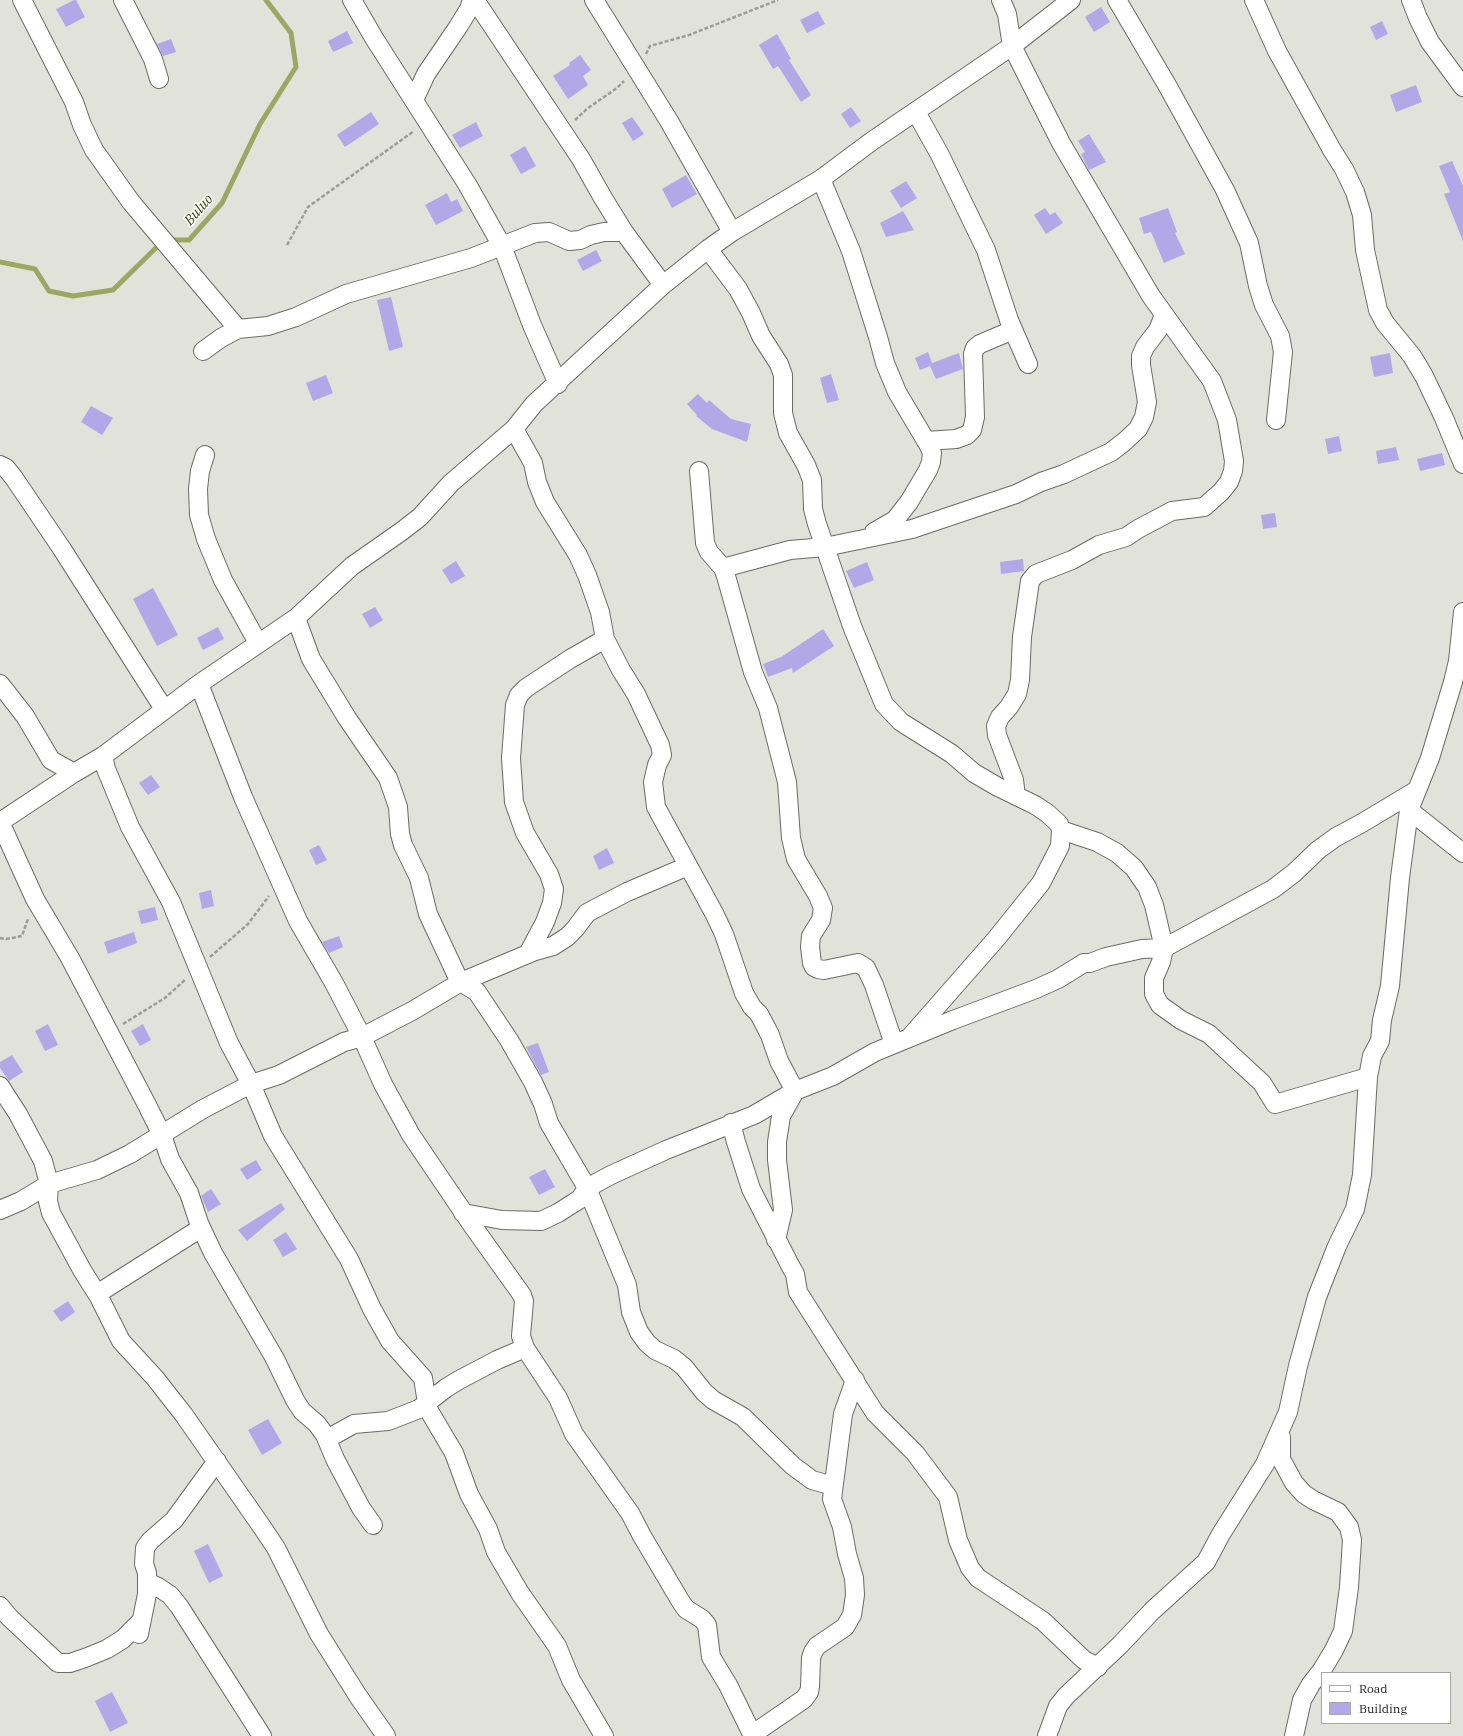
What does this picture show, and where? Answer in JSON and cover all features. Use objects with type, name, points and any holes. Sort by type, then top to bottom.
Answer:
[{"type":"street","points":[[22,0],[74,102],[82,125],[94,150],[131,202],[238,329]]},
{"type":"street","points":[[123,0],[153,59],[159,79]]},
{"type":"street","points":[[352,0],[374,38],[467,184],[502,246],[532,325],[558,384]]},
{"type":"street","points":[[414,100],[426,74],[458,27],[473,0],[581,159],[624,232],[663,285]]},
{"type":"street","points":[[594,0],[669,121],[732,232]]},
{"type":"street","points":[[1000,0],[1007,14],[1012,46],[1062,143],[1151,296],[1164,316],[1200,362],[1217,392],[1227,420],[1234,461],[1233,471],[1229,482],[1221,492],[1204,507],[1172,511],[1126,537],[1099,545],[1072,560],[1036,574],[1030,581],[1022,637],[1018,694],[1000,717],[996,726],[997,735],[1014,780],[1016,796]]},
{"type":"street","points":[[373,1525],[361,1508],[335,1459],[327,1439],[321,1429],[302,1411],[295,1400],[274,1357],[223,1272],[201,1228],[189,1193],[170,1159],[162,1135],[70,958],[35,899],[0,822],[74,773],[103,756],[164,709],[296,618],[352,566],[420,517],[452,483],[514,428],[534,404],[558,384],[663,285],[708,249],[732,232],[821,179],[872,141],[1012,46],[1071,0]]},
{"type":"street","points":[[1117,0],[1164,79],[1225,190],[1249,243],[1258,286],[1264,305],[1280,336],[1283,352],[1276,420]]},
{"type":"street","points":[[1254,0],[1276,51],[1344,169],[1355,192],[1362,215],[1365,250],[1378,310],[1385,323],[1412,356],[1424,376],[1444,418],[1463,464]]},
{"type":"street","points":[[1411,0],[1430,42],[1463,87]]},
{"type":"street","points":[[916,112],[940,155],[986,250],[1013,330],[1028,364]]},
{"type":"street","points":[[821,179],[851,251],[874,322],[884,363],[897,392],[932,453],[931,462],[909,502],[895,520],[853,541]]},
{"type":"street","points":[[203,351],[221,338],[238,329],[268,326],[296,317],[346,294],[432,270],[535,233],[548,232],[569,241],[580,240],[591,235],[604,232],[624,232]]},
{"type":"street","points":[[708,249],[738,289],[751,312],[761,336],[779,364],[783,375],[783,413],[788,433],[806,465],[812,480],[814,509],[825,547],[852,626],[884,704],[900,722],[952,754],[974,773],[1035,805],[1047,813],[1059,824],[1061,830],[1060,846],[1041,883],[996,938],[901,1042]]},
{"type":"street","points":[[722,568],[790,550],[825,547],[912,529],[991,504],[1111,452],[1138,429],[1144,417],[1147,402],[1141,356],[1158,330],[1164,316]]},
{"type":"street","points":[[926,441],[956,440],[967,435],[972,430],[975,417],[973,354],[975,348],[980,344],[1013,330]]},
{"type":"street","points":[[514,428],[533,464],[537,482],[545,502],[578,555],[600,612],[606,639],[621,670],[636,694],[660,745],[662,755],[657,765],[653,782],[656,807],[714,913],[724,934],[744,993],[752,1007],[759,1014],[770,1035],[779,1061],[795,1091]]},
{"type":"street","points":[[205,455],[200,471],[198,489],[199,515],[214,561],[258,643]]},
{"type":"street","points":[[0,465],[6,468],[14,478],[62,549],[164,709]]},
{"type":"street","points":[[699,471],[705,543],[709,552],[722,568],[738,614],[753,672],[768,708],[787,782],[791,838],[796,859],[818,896],[823,908],[821,920],[811,936],[810,947],[812,963],[814,968],[824,970],[858,963],[866,968],[901,1042]]},
{"type":"street","points":[[1047,1736],[1058,1706],[1066,1696],[1098,1667],[1152,1611],[1206,1562],[1221,1534],[1265,1464],[1288,1412],[1298,1366],[1317,1297],[1337,1246],[1355,1208],[1362,1175],[1368,1077],[1372,1056],[1380,1041],[1382,1020],[1390,986],[1400,878],[1409,810],[1430,758],[1453,682],[1458,661],[1463,612]]},
{"type":"street","points":[[296,618],[311,659],[347,718],[388,778],[398,807],[400,834],[403,845],[419,878],[428,914],[461,982],[477,992],[509,1040],[533,1082],[543,1104],[549,1123],[587,1188],[627,1285],[634,1321],[647,1343],[655,1350],[674,1359],[684,1367],[704,1392],[713,1400],[743,1417],[792,1466],[812,1480],[833,1486]]},
{"type":"street","points":[[528,954],[545,922],[552,903],[554,889],[549,874],[529,844],[514,802],[511,758],[515,705],[519,695],[526,688],[570,659],[606,639]]},
{"type":"street","points":[[0,684],[24,716],[51,760],[74,773]]},
{"type":"street","points":[[199,684],[243,797],[298,921],[334,983],[362,1037],[383,1084],[411,1135],[522,1295],[524,1300],[521,1336],[525,1348],[558,1398],[574,1434],[630,1513],[681,1602],[686,1609],[702,1619],[707,1625],[711,1657],[728,1685],[753,1735],[804,1699],[809,1692],[811,1658],[813,1652],[817,1646],[845,1627],[852,1615],[855,1595],[854,1578],[847,1554],[844,1531],[833,1505],[833,1486],[843,1414],[855,1380]]},
{"type":"street","points":[[103,756],[106,769],[130,826],[171,902],[228,1042],[251,1084],[273,1136],[349,1259],[372,1309],[390,1341],[423,1378],[426,1404],[430,1414],[454,1453],[469,1494],[488,1529],[499,1558],[556,1646],[571,1680],[604,1736]]},
{"type":"street","points":[[464,1213],[502,1220],[541,1221],[558,1213],[580,1199],[587,1188],[647,1158],[754,1115],[795,1091],[833,1076],[875,1052],[953,1020],[1036,989],[1084,963],[1090,964],[1106,957],[1142,949],[1164,948],[1273,890],[1294,873],[1318,850],[1336,837],[1417,790]]},
{"type":"street","points":[[1409,810],[1463,853]]},
{"type":"street","points":[[1061,830],[1097,842],[1117,853],[1134,868],[1147,887],[1154,905],[1164,948],[1162,962],[1154,978],[1154,994],[1160,1005],[1181,1020],[1209,1034],[1262,1083],[1275,1104],[1368,1077]]},
{"type":"street","points":[[0,1210],[21,1201],[49,1184],[97,1170],[130,1154],[203,1109],[251,1084],[279,1075],[344,1042],[362,1037],[412,1011],[461,982],[528,954],[552,946],[567,937],[587,913],[602,904],[688,866]]},
{"type":"street","points":[[0,1086],[42,1161],[49,1184],[48,1201],[51,1213],[97,1294],[121,1341],[164,1389],[276,1548],[319,1634],[358,1696],[386,1736]]},
{"type":"street","points":[[776,1240],[783,1210],[777,1160],[777,1142],[781,1116],[795,1091]]},
{"type":"street","points":[[731,1123],[751,1188],[776,1240],[795,1274],[798,1292],[875,1413],[924,1464],[948,1497],[958,1540],[970,1568],[978,1578],[1043,1621],[1084,1660],[1098,1667]]},
{"type":"street","points":[[97,1294],[201,1228]]},
{"type":"street","points":[[327,1439],[354,1424],[388,1421],[419,1409],[459,1380],[497,1360],[525,1348]]},
{"type":"street","points":[[1282,1428],[1281,1459],[1294,1484],[1308,1497],[1338,1512],[1349,1527],[1352,1540],[1349,1587],[1343,1630],[1334,1650],[1302,1700],[1294,1736]]},
{"type":"street","points":[[0,1606],[9,1617],[58,1663],[70,1663],[85,1658],[107,1649],[123,1639],[140,1627],[148,1582],[144,1564],[145,1548],[150,1541],[174,1520],[216,1461]]},
{"type":"street","points":[[148,1582],[158,1586],[170,1595],[179,1606],[262,1736]]},
{"type":"path","points":[[563,132],[588,108],[617,88],[637,70],[650,46],[689,35],[778,0]]},
{"type":"path","points":[[287,245],[308,207],[427,121]]},
{"type":"path","points":[[0,938],[6,939],[22,936],[35,899]]},
{"type":"building","points":[[76,0],[85,17],[66,27],[56,9]]},
{"type":"building","points":[[1101,7],[1110,22],[1094,32],[1085,17]]},
{"type":"building","points":[[818,11],[825,24],[807,33],[800,20]]},
{"type":"building","points":[[1382,21],[1388,34],[1376,40],[1370,27]]},
{"type":"building","points":[[347,31],[353,43],[333,52],[328,41]]},
{"type":"building","points":[[777,34],[791,59],[789,60],[811,95],[801,102],[778,66],[773,69],[759,45]]},
{"type":"building","points":[[171,39],[176,52],[163,56],[157,44]]},
{"type":"building","points":[[580,55],[591,70],[583,76],[588,85],[568,99],[553,76],[570,65],[569,63]]},
{"type":"building","points":[[1416,85],[1422,102],[1396,112],[1390,95]]},
{"type":"building","points":[[851,107],[861,121],[850,128],[841,114]]},
{"type":"building","points":[[371,112],[379,124],[345,147],[337,135]]},
{"type":"building","points":[[632,117],[644,134],[633,141],[622,123]]},
{"type":"building","points":[[476,122],[483,136],[460,148],[452,135]]},
{"type":"building","points":[[1089,134],[1106,162],[1089,170],[1081,154],[1085,152],[1078,141]]},
{"type":"building","points":[[525,146],[536,166],[521,174],[510,155]]},
{"type":"building","points":[[1452,161],[1463,186],[1463,241],[1444,194],[1450,192],[1439,166]]},
{"type":"building","points":[[686,175],[697,194],[672,208],[662,189]]},
{"type":"building","points":[[906,181],[917,198],[901,208],[890,191]]},
{"type":"building","points":[[447,193],[451,202],[457,199],[463,211],[436,225],[425,205]]},
{"type":"building","points":[[1045,208],[1050,215],[1055,212],[1063,223],[1046,234],[1034,215]]},
{"type":"building","points":[[1168,208],[1177,232],[1175,233],[1185,254],[1164,263],[1151,232],[1144,234],[1139,218]]},
{"type":"building","points":[[903,211],[914,230],[886,237],[880,223]]},
{"type":"building","points":[[596,250],[602,261],[583,271],[577,260]]},
{"type":"building","points":[[391,297],[403,347],[389,351],[377,300]]},
{"type":"building","points":[[928,352],[932,363],[959,353],[963,369],[936,379],[930,366],[920,370],[915,358]]},
{"type":"building","points":[[1390,353],[1393,373],[1374,377],[1370,357]]},
{"type":"building","points":[[831,374],[839,400],[827,403],[820,378]]},
{"type":"building","points":[[326,375],[333,393],[313,401],[306,383]]},
{"type":"building","points":[[698,394],[707,403],[709,400],[731,419],[751,424],[747,442],[712,429],[696,416],[697,415],[687,404]]},
{"type":"building","points":[[91,406],[113,418],[102,435],[81,422]]},
{"type":"building","points":[[1339,436],[1342,451],[1328,454],[1325,439]]},
{"type":"building","points":[[1396,447],[1399,460],[1378,464],[1376,451]]},
{"type":"building","points":[[1442,453],[1445,465],[1420,471],[1417,459]]},
{"type":"building","points":[[1275,513],[1277,527],[1263,529],[1261,515]]},
{"type":"building","points":[[1023,559],[1024,571],[1001,574],[1000,562]]},
{"type":"building","points":[[456,561],[465,576],[451,584],[442,570]]},
{"type":"building","points":[[867,562],[874,580],[854,588],[846,571]]},
{"type":"building","points":[[153,588],[178,635],[157,646],[133,599]]},
{"type":"building","points":[[375,607],[383,620],[370,628],[362,614]]},
{"type":"building","points":[[218,627],[224,639],[203,650],[197,638]]},
{"type":"building","points":[[823,629],[834,646],[793,673],[792,668],[768,677],[763,664],[781,657]]},
{"type":"building","points":[[151,775],[160,787],[148,795],[139,783]]},
{"type":"building","points":[[319,845],[327,860],[316,865],[309,850]]},
{"type":"building","points":[[607,848],[614,863],[599,870],[593,856]]},
{"type":"building","points":[[211,890],[214,906],[202,909],[199,893]]},
{"type":"building","points":[[155,907],[158,920],[141,924],[138,911]]},
{"type":"building","points":[[134,932],[137,943],[108,954],[104,942]]},
{"type":"building","points":[[339,936],[343,947],[329,953],[322,942]]},
{"type":"building","points":[[48,1024],[58,1045],[45,1051],[35,1031]]},
{"type":"building","points":[[143,1024],[151,1040],[140,1046],[131,1031]]},
{"type":"building","points":[[538,1043],[549,1072],[541,1075],[526,1047]]},
{"type":"building","points":[[12,1055],[23,1072],[9,1081],[0,1068],[0,1062]]},
{"type":"building","points":[[256,1160],[262,1170],[247,1180],[240,1169]]},
{"type":"building","points":[[545,1169],[555,1187],[539,1195],[529,1177]]},
{"type":"building","points":[[211,1189],[221,1204],[208,1212],[201,1196]]},
{"type":"building","points":[[281,1203],[285,1209],[247,1241],[238,1230]]},
{"type":"building","points":[[286,1232],[297,1249],[283,1257],[273,1240]]},
{"type":"building","points":[[68,1301],[75,1312],[61,1322],[53,1311]]},
{"type":"building","points":[[268,1419],[282,1443],[262,1455],[248,1430]]},
{"type":"building","points":[[208,1544],[223,1576],[209,1583],[194,1551]]},
{"type":"building","points":[[112,1692],[128,1723],[110,1732],[95,1701]]},
{"type":"waterway","name":"Buluo","points":[[169,240],[189,240],[222,203],[260,124],[296,67],[291,33],[266,0]]},
{"type":"waterway","name":"Buluo","points":[[0,262],[35,269],[49,291],[73,296],[113,290],[162,242]]}]
